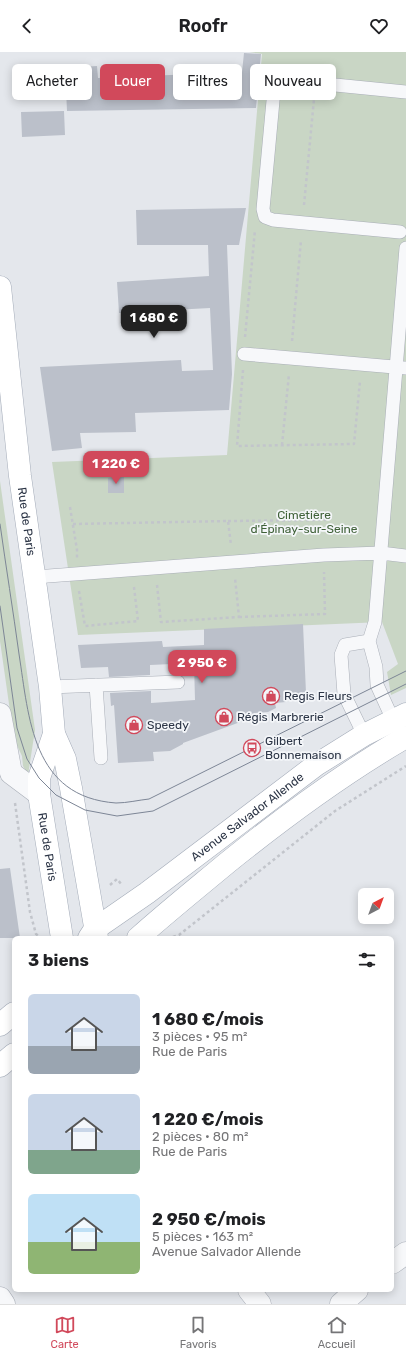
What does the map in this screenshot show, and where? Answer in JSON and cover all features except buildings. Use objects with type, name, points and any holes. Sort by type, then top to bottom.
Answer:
[{"type":"main road","name":"Rue de Paris","points":[[0,287],[20,476],[50,687],[54,734],[64,759],[71,788],[94,935]]},
{"type":"main road","name":"Avenue Salvador Allende","points":[[94,935],[316,765],[364,735],[402,724]]},
{"type":"main road","name":"Avenue Salvador Allende","points":[[140,936],[182,899],[286,815],[348,772],[402,724]]},
{"type":"main road","name":"Rue de Paris","points":[[52,936],[39,794],[39,778],[54,734]]},
{"type":"main road","points":[[0,1025],[12,1015]]},
{"type":"main road","points":[[0,1066],[12,1056]]},
{"type":"street","points":[[0,714],[11,773],[39,794]]},
{"type":"street","points":[[394,1261],[406,1252]]},
{"type":"street","points":[[251,1292],[260,1304]]},
{"type":"street","points":[[340,1304],[355,1292]]},
{"type":"street","points":[[0,1298],[4,1304]]},
{"type":"lane","points":[[336,85],[406,92]]},
{"type":"lane","points":[[273,100],[263,209],[265,217],[273,220],[404,233]]},
{"type":"lane","points":[[402,724],[377,685],[376,667],[369,641],[375,622],[401,367],[406,248]]},
{"type":"lane","points":[[244,354],[401,367]]},
{"type":"lane","points":[[35,577],[324,555],[381,553],[406,556]]},
{"type":"lane","points":[[364,735],[344,694],[341,654],[345,645],[369,641]]},
{"type":"lane","points":[[50,687],[178,682]]},
{"type":"lane","points":[[96,685],[101,758]]},
{"type":"path","points":[[282,445],[314,100]]},
{"type":"path","points":[[228,522],[326,520]]},
{"type":"path","points":[[239,617],[325,614],[324,555]]},
{"type":"path","points":[[177,936],[335,811],[406,766]]},
{"type":"path","points":[[11,773],[30,912],[36,934],[47,936]]},
{"type":"green space","name":"Cimetière d'Épinay-sur-Seine","points":[[249,52],[406,52],[406,688],[391,695],[387,672],[398,664],[382,622],[78,635],[52,462],[227,455],[258,100],[336,100],[336,64],[261,64],[262,54]]},
{"type":"green space","points":[[0,481],[35,730],[28,775],[23,766],[22,756],[14,739],[0,641]]},
{"type":"tram line","points":[[0,524],[23,679],[32,728],[40,750],[51,770],[67,786],[88,798],[116,803],[149,799],[406,671]]},
{"type":"tram line","points":[[0,606],[17,728],[27,759],[39,778],[56,795],[85,810],[117,816],[153,811],[406,684]]},
{"type":"place","name":"Regis Fleurs","points":[[271,696]]},
{"type":"place","name":"Régis Marbrerie","points":[[224,717]]},
{"type":"place","name":"Speedy","points":[[134,725]]},
{"type":"place","name":"Gilbert Bonnemaison","points":[[252,748]]}]
